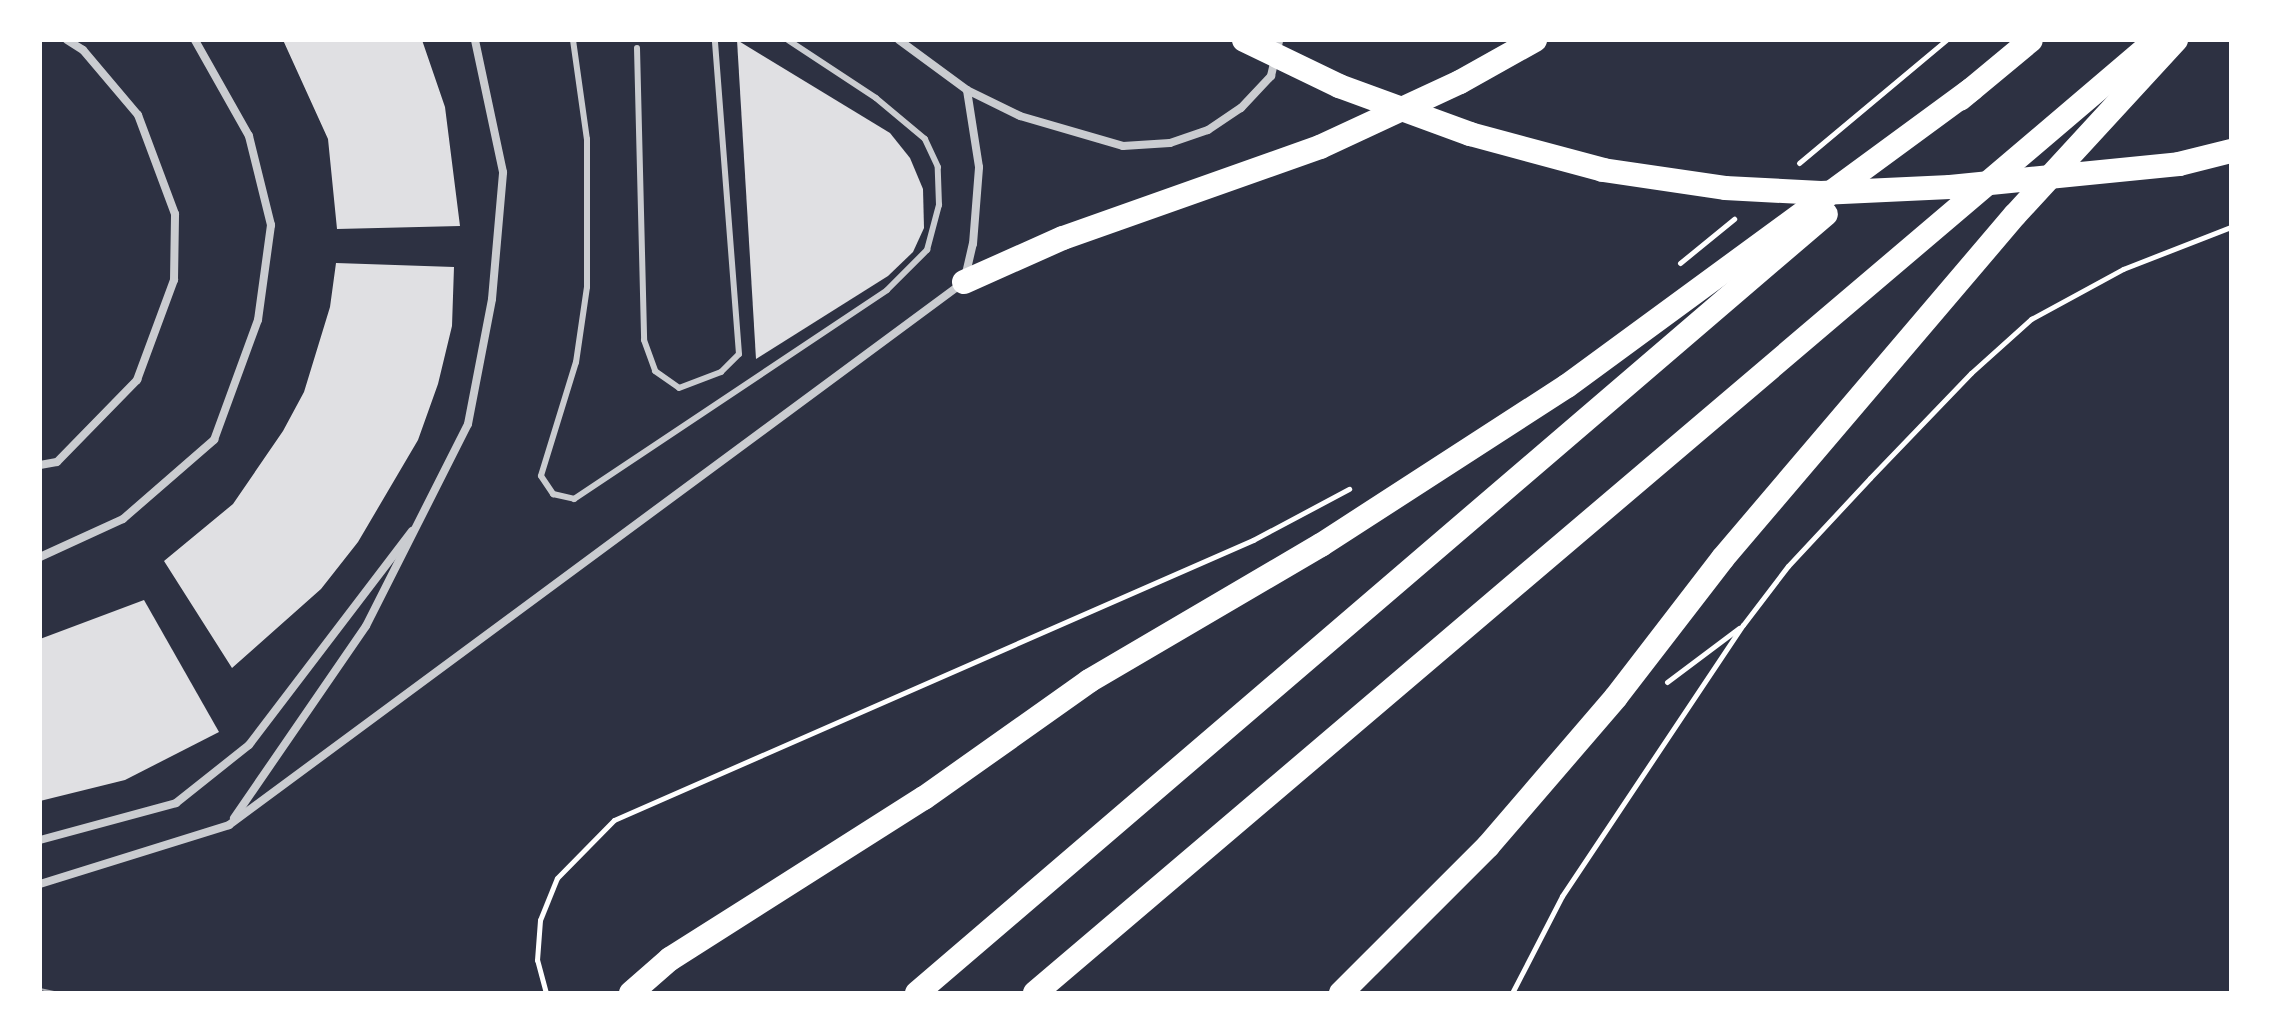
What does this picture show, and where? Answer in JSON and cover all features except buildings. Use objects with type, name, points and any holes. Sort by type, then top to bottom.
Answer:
[{"type":"highway","points":[[1244,40],[1339,86],[1470,134],[1603,170],[1725,188],[1821,193],[1950,187],[2179,164],[2231,151]]},
{"type":"highway","points":[[964,282],[1063,238],[1320,147],[1460,82],[1535,40]]},
{"type":"highway","points":[[917,993],[2031,40]]},
{"type":"highway","points":[[1035,993],[2156,40]]},
{"type":"highway","points":[[1341,993],[1488,846],[1616,697],[1723,558],[2015,215],[2176,40]]},
{"type":"highway","points":[[631,993],[670,959],[924,798],[1089,681],[1321,545],[1567,386],[1972,89]]},
{"type":"street","points":[[40,465],[57,462],[137,380],[174,280],[175,214],[138,115],[83,50],[67,40]]},
{"type":"street","points":[[40,557],[123,519],[214,440],[258,320],[271,225],[249,136],[195,40]]},
{"type":"street","points":[[229,825],[366,626],[426,513],[468,424],[492,299],[503,172],[475,40]]},
{"type":"street","points":[[899,40],[967,90],[1071,134],[1123,146],[1170,143],[1208,130],[1241,108],[1271,76],[1279,40]]},
{"type":"street","points":[[40,884],[229,825],[964,282],[973,244],[979,167],[967,90]]},
{"type":"street","points":[[40,840],[176,803],[249,745],[426,513]]},
{"type":"lane","points":[[573,40],[587,139],[587,287],[576,362],[541,476],[553,494],[574,499],[887,290],[927,250],[939,205],[938,180],[925,139],[876,98],[788,40]]},
{"type":"lane","points":[[637,48],[644,340],[655,371],[679,388],[721,372],[739,354],[715,40]]},
{"type":"path","points":[[1789,171],[1946,40]]},
{"type":"path","points":[[1673,269],[1743,210]]},
{"type":"path","points":[[1512,993],[1562,896],[1743,625],[1788,566],[1870,478],[1971,373],[2031,319],[2076,291],[2231,227]]},
{"type":"path","points":[[546,993],[537,960],[540,920],[557,878],[614,820],[1253,540],[1360,483]]},
{"type":"tram line","points":[[40,989],[59,993]]}]
